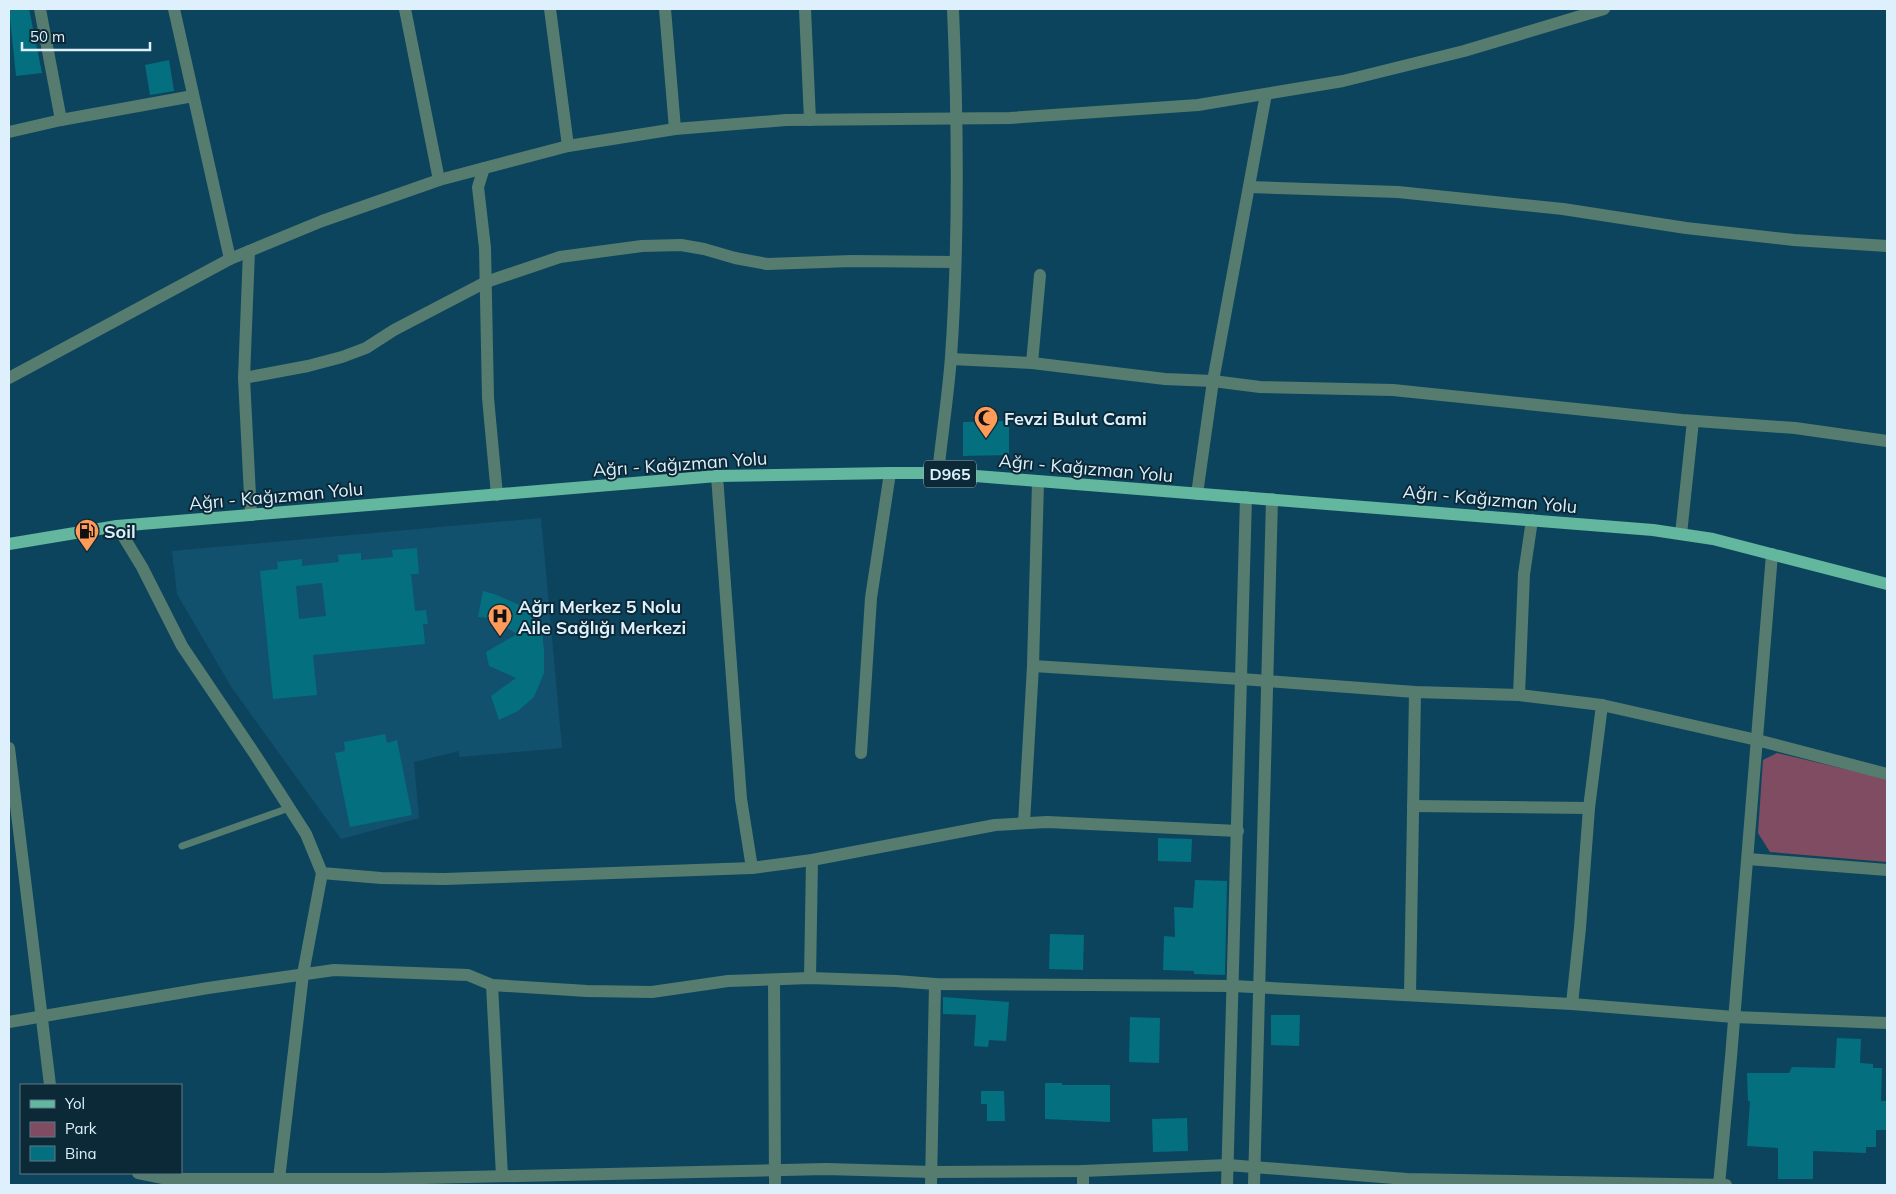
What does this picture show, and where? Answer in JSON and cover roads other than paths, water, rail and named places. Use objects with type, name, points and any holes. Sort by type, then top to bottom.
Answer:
[{"type":"main road","name":"Ağrı - Kağızman Yolu","points":[[9,544],[117,526],[717,476],[938,473],[1653,530],[1713,539],[1887,584]]},
{"type":"street","points":[[40,9],[61,120]]},
{"type":"street","points":[[174,9],[230,259]]},
{"type":"street","points":[[405,9],[439,180]]},
{"type":"street","points":[[550,9],[568,146]]},
{"type":"street","points":[[665,9],[675,129]]},
{"type":"street","points":[[805,9],[810,120]]},
{"type":"street","points":[[938,473],[951,360],[955,262],[958,119],[954,9]]},
{"type":"street","points":[[9,378],[230,259],[249,251],[322,221],[439,180],[568,146],[675,129],[786,120],[1010,118],[1198,105],[1343,81],[1464,51],[1578,13],[1604,9]]},
{"type":"street","points":[[1197,494],[1213,381],[1266,94]]},
{"type":"street","points":[[9,132],[61,120],[193,96]]},
{"type":"street","points":[[484,168],[478,187],[486,282],[488,398],[497,495]]},
{"type":"street","points":[[1249,187],[1398,192],[1563,209],[1686,228],[1765,237],[1887,246]]},
{"type":"street","points":[[244,378],[308,366],[366,348],[394,330],[486,282],[560,257],[642,246],[681,245],[767,264],[852,261],[955,262]]},
{"type":"street","points":[[249,251],[244,378],[251,515]]},
{"type":"street","points":[[1032,363],[1040,275]]},
{"type":"street","points":[[951,360],[1032,363],[1165,379],[1213,381],[1260,387],[1393,390],[1693,421],[1795,428],[1887,441]]},
{"type":"street","points":[[1681,534],[1693,421]]},
{"type":"street","points":[[861,753],[872,598],[890,473]]},
{"type":"street","points":[[717,476],[741,799],[752,868]]},
{"type":"street","points":[[1024,823],[1033,666],[1038,482]]},
{"type":"street","points":[[1227,1185],[1234,986],[1246,497]]},
{"type":"street","points":[[1254,1185],[1272,499]]},
{"type":"street","points":[[1519,695],[1524,574],[1532,520]]},
{"type":"street","points":[[117,526],[142,567],[182,646],[306,834],[322,873],[303,974],[279,1179]]},
{"type":"street","points":[[1719,1185],[1748,859],[1772,554]]},
{"type":"street","points":[[1033,666],[1415,692],[1519,695],[1602,705],[1757,740],[1887,774]]},
{"type":"street","points":[[1410,995],[1415,692]]},
{"type":"street","points":[[1572,1004],[1589,808],[1602,705]]},
{"type":"street","points":[[9,748],[50,1084]]},
{"type":"street","points":[[1413,806],[1589,808]]},
{"type":"street","points":[[322,873],[381,878],[444,879],[752,868],[812,860],[995,825],[1024,823],[1047,822],[1238,831]]},
{"type":"street","points":[[1748,859],[1887,870]]},
{"type":"street","points":[[810,978],[812,860]]},
{"type":"street","points":[[9,1022],[208,988],[334,970],[468,975],[492,985],[587,991],[652,992],[728,981],[810,978],[896,980],[935,984],[1234,986],[1572,1004],[1734,1017],[1887,1023]]},
{"type":"street","points":[[774,980],[775,1185]]},
{"type":"street","points":[[931,1185],[935,984]]},
{"type":"street","points":[[492,985],[502,1176]]},
{"type":"street","points":[[144,1174],[168,1178],[263,1182],[279,1179],[402,1182],[502,1176],[776,1170],[1083,1171],[1228,1165],[1255,1166],[1407,1182],[1726,1185]]},
{"type":"street","points":[[1083,1171],[1083,1185]]},
{"type":"lane","points":[[182,846],[289,808]]},
{"type":"place","name":"Fevzi Bulut Cami","points":[[986,439]]},
{"type":"place","name":"Soil","points":[[87,552]]},
{"type":"place","name":"Ağrı Merkez 5 Nolu Aile Sağlığı Merkezi","points":[[500,637]]}]
